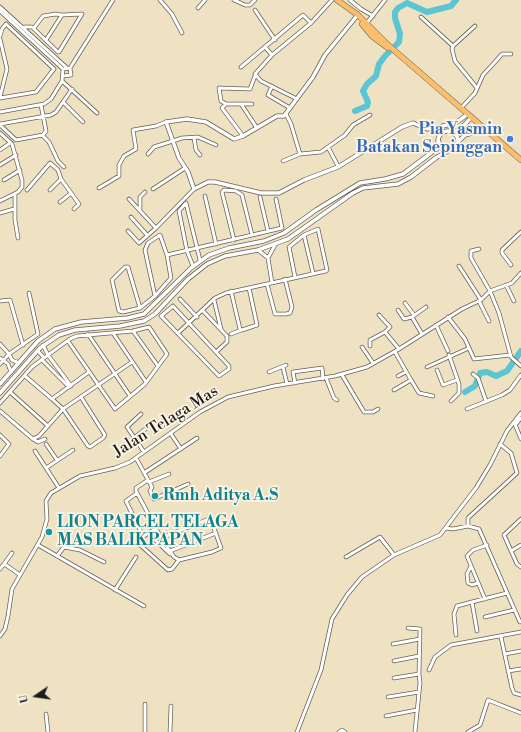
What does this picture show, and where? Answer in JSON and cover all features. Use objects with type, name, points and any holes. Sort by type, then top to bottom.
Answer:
[{"type":"highway","points":[[337,0],[366,24],[387,46]]},
{"type":"highway","points":[[352,12],[372,36],[417,70],[521,160]]},
{"type":"street","points":[[0,112],[41,105],[51,99],[62,81],[64,76],[62,72],[113,0]]},
{"type":"street","points":[[160,0],[172,14],[182,33]]},
{"type":"street","points":[[198,8],[205,0]]},
{"type":"street","points":[[234,0],[245,5],[250,5],[255,0]]},
{"type":"street","points":[[252,104],[226,104],[220,101],[219,88],[250,89],[255,73],[272,55],[311,22],[332,0]]},
{"type":"street","points":[[350,0],[360,9],[373,16]]},
{"type":"street","points":[[366,24],[385,0]]},
{"type":"street","points":[[0,7],[24,27],[66,68],[71,75],[64,76]]},
{"type":"street","points":[[255,10],[275,40]]},
{"type":"street","points":[[0,11],[66,68]]},
{"type":"street","points":[[24,27],[28,26],[34,28],[59,52],[82,16],[80,13],[43,16],[34,28]]},
{"type":"street","points":[[46,40],[62,15]]},
{"type":"street","points":[[241,67],[303,15],[311,22]]},
{"type":"street","points":[[99,188],[119,176],[119,165],[124,156],[136,149],[133,130],[156,126],[180,119],[202,121],[214,125],[232,139],[243,136],[277,116],[286,114],[313,77],[325,55],[356,17]]},
{"type":"street","points":[[421,17],[452,46],[455,61],[477,88]]},
{"type":"street","points":[[6,24],[54,69],[36,92],[0,98],[7,69],[0,37],[2,29],[6,24],[11,20]]},
{"type":"street","points":[[452,46],[475,26]]},
{"type":"street","points":[[265,47],[272,55]]},
{"type":"street","points":[[461,108],[475,93],[483,75],[502,54],[511,54]]},
{"type":"street","points":[[255,76],[261,81],[297,99]]},
{"type":"street","points":[[62,81],[98,113]]},
{"type":"street","points":[[272,86],[268,95],[290,108]]},
{"type":"street","points":[[0,125],[43,117],[56,112],[72,89]]},
{"type":"street","points":[[63,102],[83,122]]},
{"type":"street","points":[[226,104],[222,108],[243,136]]},
{"type":"street","points":[[241,104],[257,128]]},
{"type":"street","points":[[0,125],[16,140],[42,136],[46,131],[41,105]]},
{"type":"street","points":[[286,114],[291,124],[300,154]]},
{"type":"street","points":[[283,161],[300,154],[321,152],[345,135],[353,126],[370,115]]},
{"type":"street","points":[[4,389],[0,384],[38,341],[54,329],[68,324],[128,318],[144,314],[192,266],[200,260],[228,248],[274,238],[360,183],[385,179],[403,174],[435,150],[442,134],[459,130],[470,115]]},
{"type":"street","points":[[128,231],[139,244],[194,189],[208,182],[215,182],[261,193],[279,193],[338,166],[402,127],[412,123],[427,129],[436,128],[457,122],[470,115]]},
{"type":"street","points":[[166,122],[179,158],[194,189]]},
{"type":"street","points":[[0,393],[43,345],[59,335],[74,330],[91,327],[120,326],[144,321],[155,314],[197,271],[218,259],[225,256],[258,250],[275,245],[288,238],[353,193],[363,188],[398,184],[414,175],[437,157],[448,151],[454,150],[458,142],[465,135],[485,129]]},
{"type":"street","points":[[452,132],[456,135],[458,142]]},
{"type":"street","points":[[0,133],[10,143],[16,155],[22,187],[15,195],[0,201]]},
{"type":"street","points":[[42,136],[49,142],[58,161],[64,167]]},
{"type":"street","points":[[148,154],[154,148],[172,141],[198,137],[216,145]]},
{"type":"street","points":[[194,138],[196,150],[200,155]]},
{"type":"street","points":[[439,142],[442,148],[448,151]]},
{"type":"street","points":[[0,150],[10,143]]},
{"type":"street","points":[[328,147],[338,166]]},
{"type":"street","points":[[0,164],[16,155]]},
{"type":"street","points":[[27,190],[50,163],[58,170],[61,179],[70,194],[79,204],[74,209]]},
{"type":"street","points":[[153,189],[185,168]]},
{"type":"street","points":[[4,180],[20,170]]},
{"type":"street","points":[[50,190],[61,179]]},
{"type":"street","points":[[234,240],[222,192],[224,190],[236,191],[242,195],[252,235]]},
{"type":"street","points":[[140,209],[140,197],[145,192]]},
{"type":"street","points":[[60,202],[70,194]]},
{"type":"street","points":[[15,195],[14,209],[18,238]]},
{"type":"street","points":[[205,196],[216,244]]},
{"type":"street","points":[[260,197],[268,231]]},
{"type":"street","points":[[129,198],[156,228]]},
{"type":"street","points":[[167,255],[234,240],[283,226],[276,199]]},
{"type":"street","points":[[192,266],[187,251],[179,211],[186,203],[200,260]]},
{"type":"street","points":[[0,213],[14,209]]},
{"type":"street","points":[[131,217],[148,236]]},
{"type":"street","points":[[178,333],[222,294],[326,271],[328,268],[318,229],[304,235],[288,249],[295,277]]},
{"type":"street","points":[[511,265],[502,253],[502,250],[521,232]]},
{"type":"street","points":[[140,308],[127,266],[112,281],[119,311],[130,311],[140,308],[155,296],[171,278],[167,255],[160,235],[145,246],[155,296]]},
{"type":"street","points":[[304,235],[313,273]]},
{"type":"street","points":[[272,282],[268,258],[275,245]]},
{"type":"street","points":[[479,249],[471,251],[472,258],[490,291],[499,313],[510,356],[521,366]]},
{"type":"street","points":[[258,250],[268,258]]},
{"type":"street","points":[[215,253],[218,259]]},
{"type":"street","points":[[459,266],[480,300],[489,321]]},
{"type":"street","name":"Jalan Telaga Mas","points":[[0,636],[5,629],[12,589],[38,545],[47,519],[46,498],[59,488],[80,476],[115,468],[136,458],[200,412],[228,398],[287,384],[342,375],[373,363],[395,352],[448,317],[480,300],[490,291],[512,283],[521,273]]},
{"type":"street","points":[[267,284],[275,314],[290,313],[292,307],[286,279]]},
{"type":"street","points":[[506,285],[514,301]]},
{"type":"street","points":[[231,334],[258,325],[249,288]]},
{"type":"street","points":[[231,291],[240,330]]},
{"type":"street","points":[[0,364],[1,359],[38,334],[29,293]]},
{"type":"street","points":[[180,299],[197,317]]},
{"type":"street","points":[[0,301],[10,300],[23,345]]},
{"type":"street","points":[[214,300],[222,331]]},
{"type":"street","points":[[405,303],[422,334]]},
{"type":"street","points":[[173,306],[190,323],[230,367],[219,376],[162,316],[173,306]]},
{"type":"street","points":[[398,310],[404,319],[413,316],[426,307]]},
{"type":"street","points":[[203,311],[227,336],[228,340],[216,352]]},
{"type":"street","points":[[370,346],[370,340],[385,332],[390,327],[379,315]]},
{"type":"street","points":[[448,317],[465,339],[476,360],[510,356]]},
{"type":"street","points":[[90,321],[91,327]]},
{"type":"street","points":[[436,325],[448,351]]},
{"type":"street","points":[[0,403],[43,359],[68,341],[77,336],[133,331],[149,327],[153,330],[167,354],[146,382],[115,409],[68,341]]},
{"type":"street","points":[[133,331],[158,366]]},
{"type":"street","points":[[385,332],[398,349]]},
{"type":"street","points":[[113,333],[146,382]]},
{"type":"street","points":[[88,334],[130,396]]},
{"type":"street","points":[[0,344],[12,360],[19,363]]},
{"type":"street","points":[[43,345],[48,355],[70,386]]},
{"type":"street","points":[[362,347],[373,363]]},
{"type":"street","points":[[427,367],[449,355],[469,348]]},
{"type":"street","points":[[38,351],[43,359],[70,386]]},
{"type":"street","points":[[395,352],[421,394],[433,396]]},
{"type":"street","points":[[449,355],[457,380],[459,393],[452,401]]},
{"type":"street","points":[[1,359],[8,364],[11,372]]},
{"type":"street","points":[[8,364],[12,360]]},
{"type":"street","points":[[33,439],[48,426],[63,409],[132,362]]},
{"type":"street","points":[[269,372],[285,366],[287,384]]},
{"type":"street","points":[[292,367],[295,383]]},
{"type":"street","points":[[293,372],[323,368],[325,378],[334,398],[337,400]]},
{"type":"street","points":[[437,370],[443,385],[457,380]]},
{"type":"street","points":[[52,399],[89,372]]},
{"type":"street","points":[[398,376],[406,372]]},
{"type":"street","points":[[342,375],[364,412],[373,412],[378,409]]},
{"type":"street","points":[[474,375],[478,378],[486,401]]},
{"type":"street","points":[[468,408],[502,395],[510,390],[521,375]]},
{"type":"street","points":[[25,376],[63,409],[88,446],[93,446],[105,435],[82,397]]},
{"type":"street","points":[[394,390],[411,380]]},
{"type":"street","points":[[10,392],[48,426]]},
{"type":"street","points":[[0,411],[33,439],[38,442],[45,439]]},
{"type":"street","points":[[515,423],[521,413]]},
{"type":"street","points":[[141,414],[127,427],[144,452]]},
{"type":"street","points":[[297,732],[321,670],[329,630],[336,612],[358,581],[373,568],[394,555],[440,535],[480,483],[511,426],[521,418]]},
{"type":"street","points":[[515,423],[521,439]]},
{"type":"street","points":[[134,438],[148,427]]},
{"type":"street","points":[[170,434],[181,449]]},
{"type":"street","points":[[0,435],[9,444],[0,456]]},
{"type":"street","points":[[144,473],[197,438]]},
{"type":"street","points":[[46,444],[57,460]]},
{"type":"street","points":[[468,526],[468,518],[517,473],[511,453],[500,444]]},
{"type":"street","points":[[46,468],[73,450]]},
{"type":"street","points":[[35,451],[59,488]]},
{"type":"street","points":[[136,458],[152,487],[150,491],[154,499],[188,484]]},
{"type":"street","points":[[170,474],[149,481],[136,488],[155,529],[172,555]]},
{"type":"street","points":[[137,493],[126,501],[143,536]]},
{"type":"street","points":[[155,529],[139,539],[138,543],[164,568],[169,570],[179,560],[220,549],[221,546],[211,520],[209,519],[161,538]]},
{"type":"street","points":[[521,519],[504,535],[517,564],[521,567]]},
{"type":"street","points":[[516,524],[521,522]]},
{"type":"street","points":[[446,528],[453,529],[468,526],[479,529],[520,622]]},
{"type":"street","points":[[148,533],[179,560]]},
{"type":"street","points":[[170,551],[216,533]]},
{"type":"street","points":[[346,557],[380,537],[394,555]]},
{"type":"street","points":[[38,545],[144,606]]},
{"type":"street","points":[[485,599],[471,566],[468,554],[473,550],[487,545]]},
{"type":"street","points":[[511,551],[521,545]]},
{"type":"street","points":[[56,556],[64,547],[80,550],[104,562]]},
{"type":"street","points":[[0,569],[12,553]]},
{"type":"street","points":[[115,590],[136,557]]},
{"type":"street","points":[[4,564],[20,574]]},
{"type":"street","points":[[471,566],[468,574],[468,583],[472,585],[478,583]]},
{"type":"street","points":[[456,634],[454,614],[457,606],[507,593]]},
{"type":"street","points":[[472,602],[478,631]]},
{"type":"street","points":[[485,617],[514,610]]},
{"type":"street","points":[[408,628],[420,629],[418,674],[420,683],[415,732]]},
{"type":"street","points":[[429,670],[435,657],[451,645],[521,632]]},
{"type":"street","points":[[501,636],[513,691],[521,695]]},
{"type":"street","points":[[393,644],[420,639]]},
{"type":"street","points":[[505,654],[521,651]]},
{"type":"street","points":[[394,661],[419,656]]},
{"type":"street","points":[[508,671],[521,669]]},
{"type":"street","points":[[394,678],[418,674]]},
{"type":"street","points":[[388,697],[419,692]]},
{"type":"street","points":[[468,732],[480,725],[488,700],[521,713]]},
{"type":"street","points":[[145,704],[145,732]]},
{"type":"street","points":[[170,732],[171,706]]},
{"type":"street","points":[[386,716],[417,710]]},
{"type":"street","points":[[46,714],[48,732]]},
{"type":"street","points":[[339,732],[342,730],[345,732]]},
{"type":"waterway","points":[[355,111],[367,106],[368,102],[363,91],[367,84],[376,76],[379,64],[399,42],[400,34],[395,18],[395,12],[398,8],[407,3],[427,12],[451,6],[456,0]]},
{"type":"waterway","points":[[465,392],[475,386],[480,373],[487,372],[496,376],[507,371],[521,351]]},
{"type":"place","name":"Pia Yasmin Batakan Sepinggan","points":[[510,139]]},
{"type":"place","name":"Rmh Aditya A.S","points":[[155,496]]},
{"type":"place","name":"LION PARCEL TELAGA MAS BALIKPAPAN","points":[[49,532]]}]
